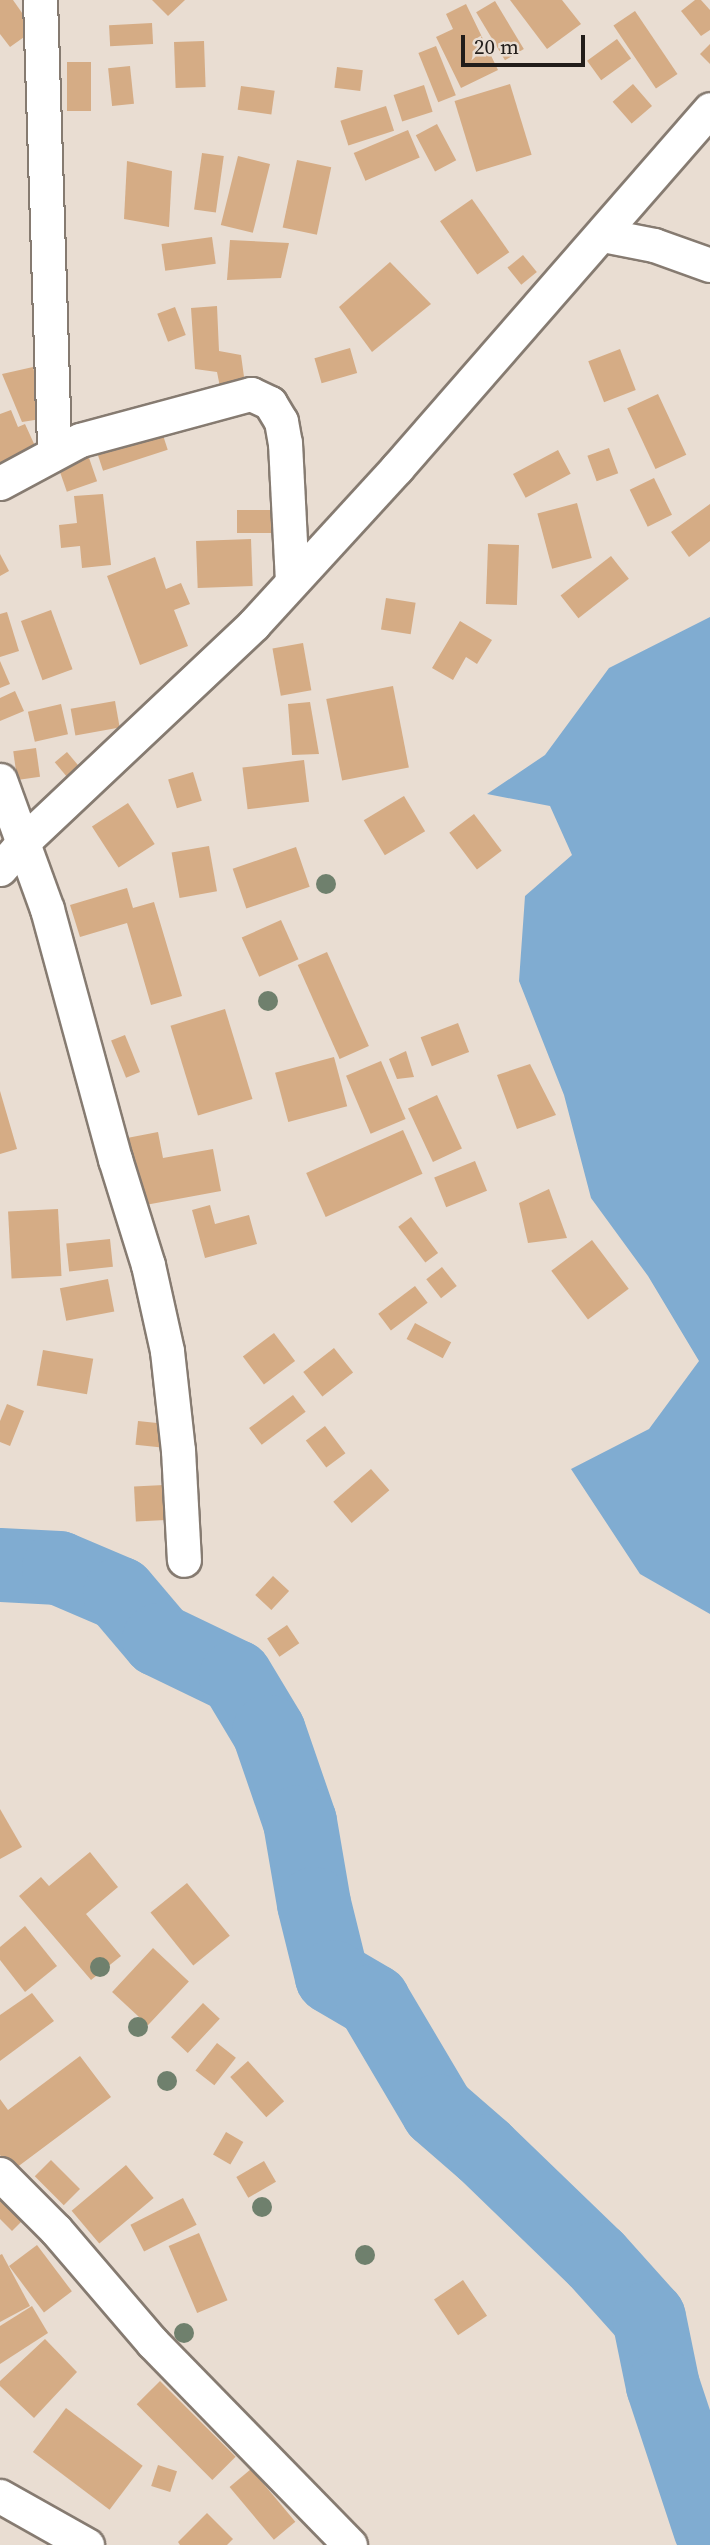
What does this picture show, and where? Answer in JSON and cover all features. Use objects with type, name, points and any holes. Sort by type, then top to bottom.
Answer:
[{"type":"street","points":[[40,0],[54,452]]},
{"type":"street","points":[[0,869],[24,841],[254,624],[292,579],[397,468],[603,235],[710,109]]},
{"type":"street","points":[[603,235],[654,245],[710,265]]},
{"type":"street","points":[[0,483],[80,440],[231,397],[251,394],[270,403],[281,421],[285,443],[292,579]]},
{"type":"street","points":[[0,780],[47,909],[115,1159],[148,1265],[167,1351],[178,1450],[184,1560]]},
{"type":"street","points":[[0,2174],[56,2230],[153,2343],[350,2545]]},
{"type":"street","points":[[0,2496],[86,2545]]},
{"type":"water","points":[[710,617],[710,1614],[640,1574],[571,1469],[649,1429],[699,1361],[648,1276],[591,1198],[564,1095],[519,981],[525,896],[572,855],[550,806],[487,794],[545,755],[609,668]]},
{"type":"building","points":[[0,0],[13,0],[34,30],[10,47],[0,34]]},
{"type":"building","points":[[152,0],[185,0],[168,16]]},
{"type":"building","points":[[510,0],[562,0],[581,24],[547,49]]},
{"type":"building","points":[[695,0],[701,0],[710,10],[710,30],[701,36],[681,11]]},
{"type":"building","points":[[495,1],[524,49],[505,60],[476,12]]},
{"type":"building","points":[[466,4],[498,70],[461,88],[436,37],[453,29],[446,14]]},
{"type":"building","points":[[635,11],[677,74],[656,89],[613,26]]},
{"type":"building","points":[[152,23],[153,44],[110,46],[109,25]]},
{"type":"building","points":[[617,39],[631,58],[601,80],[587,61]]},
{"type":"building","points":[[204,41],[206,87],[176,88],[174,42]]},
{"type":"building","points":[[710,44],[710,64],[700,54]]},
{"type":"building","points":[[436,46],[456,95],[438,102],[418,53]]},
{"type":"building","points":[[67,62],[91,62],[91,111],[67,111]]},
{"type":"building","points":[[130,66],[134,104],[112,106],[108,68]]},
{"type":"building","points":[[337,67],[363,70],[360,91],[334,88]]},
{"type":"building","points":[[510,84],[532,155],[476,172],[455,101]]},
{"type":"building","points":[[633,84],[652,106],[632,124],[613,102]]},
{"type":"building","points":[[424,85],[433,112],[402,122],[394,95]]},
{"type":"building","points":[[241,86],[275,91],[271,114],[238,110]]},
{"type":"building","points":[[386,106],[394,131],[348,146],[340,121]]},
{"type":"building","points":[[437,124],[456,160],[435,171],[416,135]]},
{"type":"building","points":[[408,130],[420,158],[365,181],[354,153]]},
{"type":"building","points":[[202,153],[224,156],[216,213],[194,209]]},
{"type":"building","points":[[238,156],[270,164],[253,233],[221,225]]},
{"type":"building","points":[[297,160],[331,167],[317,235],[283,227]]},
{"type":"building","points":[[127,161],[172,171],[169,227],[124,219]]},
{"type":"building","points":[[472,199],[509,252],[477,275],[440,221]]},
{"type":"building","points":[[212,237],[216,264],[165,271],[161,244]]},
{"type":"building","points":[[230,240],[289,243],[281,278],[227,280]]},
{"type":"building","points":[[523,255],[537,272],[521,285],[507,268]]},
{"type":"building","points":[[390,262],[431,304],[372,352],[339,307]]},
{"type":"building","points":[[217,306],[219,351],[241,355],[245,384],[220,387],[217,372],[195,369],[191,308]]},
{"type":"building","points":[[175,307],[186,335],[168,342],[157,314]]},
{"type":"building","points":[[350,348],[357,373],[322,383],[314,358]]},
{"type":"building","points":[[620,349],[636,390],[604,402],[588,361]]},
{"type":"building","points":[[33,367],[47,418],[22,422],[2,374]]},
{"type":"building","points":[[658,394],[686,455],[656,469],[627,408]]},
{"type":"building","points":[[11,410],[18,427],[25,424],[41,459],[0,478],[0,414]]},
{"type":"building","points":[[160,426],[168,450],[103,471],[95,447]]},
{"type":"building","points":[[609,448],[618,473],[597,481],[587,456]]},
{"type":"building","points":[[558,450],[571,474],[526,498],[513,474]]},
{"type":"building","points":[[87,452],[97,481],[67,492],[57,462]]},
{"type":"building","points":[[654,478],[672,515],[648,527],[630,490]]},
{"type":"building","points":[[103,494],[111,565],[82,568],[80,546],[61,548],[59,525],[77,523],[74,496]]},
{"type":"building","points":[[577,503],[592,558],[552,569],[537,514]]},
{"type":"building","points":[[710,504],[710,541],[689,557],[671,532]]},
{"type":"building","points":[[237,510],[280,510],[280,533],[237,533]]},
{"type":"building","points":[[251,539],[253,586],[198,588],[196,541]]},
{"type":"building","points":[[488,544],[519,545],[517,605],[486,604]]},
{"type":"building","points":[[0,554],[9,571],[0,576]]},
{"type":"building","points":[[611,556],[629,579],[578,618],[561,595]]},
{"type":"building","points":[[155,557],[166,589],[181,583],[190,604],[174,610],[188,646],[140,665],[107,576]]},
{"type":"building","points":[[386,598],[416,603],[411,634],[381,630]]},
{"type":"building","points":[[51,610],[73,669],[42,680],[21,621]]},
{"type":"building","points":[[7,612],[19,651],[0,657],[0,614]]},
{"type":"building","points":[[460,621],[492,640],[477,664],[466,657],[453,680],[432,668]]},
{"type":"building","points":[[303,643],[311,690],[281,696],[272,648]]},
{"type":"building","points":[[0,661],[10,684],[0,688]]},
{"type":"building","points":[[393,686],[409,767],[342,780],[326,699]]},
{"type":"building","points":[[15,691],[24,711],[0,721],[0,698]]},
{"type":"building","points":[[115,701],[120,728],[75,735],[71,709]]},
{"type":"building","points":[[310,702],[319,754],[292,755],[288,704]]},
{"type":"building","points":[[61,704],[68,734],[35,742],[28,712]]},
{"type":"building","points":[[36,748],[40,777],[17,780],[13,751]]},
{"type":"building","points":[[67,752],[84,772],[71,782],[55,762]]},
{"type":"building","points":[[304,760],[309,802],[248,809],[242,768]]},
{"type":"building","points":[[193,772],[202,801],[177,808],[168,780]]},
{"type":"building","points":[[404,796],[425,831],[385,855],[364,820]]},
{"type":"building","points":[[128,803],[155,844],[119,868],[92,826]]},
{"type":"building","points":[[474,814],[502,851],[477,869],[449,833]]},
{"type":"building","points":[[209,846],[217,891],[180,898],[172,853]]},
{"type":"building","points":[[296,847],[310,887],[246,909],[233,869]]},
{"type":"building","points":[[127,888],[133,908],[154,902],[182,996],[151,1005],[127,923],[80,937],[70,905]]},
{"type":"building","points":[[281,920],[298,959],[259,977],[242,937]]},
{"type":"building","points":[[327,952],[369,1046],[340,1059],[298,965]]},
{"type":"building","points":[[225,1009],[252,1099],[198,1116],[170,1026]]},
{"type":"building","points":[[458,1023],[469,1052],[432,1066],[421,1037]]},
{"type":"building","points":[[125,1035],[140,1072],[126,1078],[111,1041]]},
{"type":"building","points":[[406,1051],[414,1077],[397,1079],[389,1059]]},
{"type":"building","points":[[334,1057],[347,1106],[288,1122],[275,1073]]},
{"type":"building","points":[[381,1061],[406,1119],[371,1134],[346,1076]]},
{"type":"building","points":[[530,1064],[556,1115],[517,1129],[497,1075]]},
{"type":"building","points":[[0,1091],[17,1149],[0,1154]]},
{"type":"building","points":[[437,1095],[462,1148],[433,1162],[408,1109]]},
{"type":"building","points":[[403,1130],[423,1174],[326,1217],[306,1173]]},
{"type":"building","points":[[158,1132],[163,1158],[213,1149],[221,1191],[140,1206],[127,1138]]},
{"type":"building","points":[[475,1161],[487,1191],[446,1207],[434,1177]]},
{"type":"building","points":[[549,1189],[567,1238],[528,1243],[519,1203]]},
{"type":"building","points":[[210,1205],[215,1224],[249,1215],[257,1244],[205,1258],[192,1210]]},
{"type":"building","points":[[58,1209],[62,1276],[12,1279],[8,1212]]},
{"type":"building","points":[[411,1217],[438,1253],[425,1263],[398,1227]]},
{"type":"building","points":[[110,1239],[113,1267],[69,1271],[66,1244]]},
{"type":"building","points":[[592,1240],[629,1289],[588,1319],[551,1271]]},
{"type":"building","points":[[442,1267],[457,1286],[441,1298],[426,1279]]},
{"type":"building","points":[[108,1279],[114,1311],[66,1321],[60,1288]]},
{"type":"building","points":[[415,1286],[428,1303],[391,1330],[378,1314]]},
{"type":"building","points":[[415,1323],[451,1342],[443,1358],[407,1339]]},
{"type":"building","points":[[274,1333],[295,1361],[264,1384],[243,1356]]},
{"type":"building","points":[[334,1348],[353,1372],[322,1396],[303,1372]]},
{"type":"building","points":[[43,1350],[93,1359],[87,1394],[37,1385]]},
{"type":"building","points":[[293,1395],[306,1412],[262,1445],[249,1428]]},
{"type":"building","points":[[7,1404],[24,1411],[10,1446],[0,1442],[0,1421]]},
{"type":"building","points":[[138,1421],[169,1424],[166,1448],[135,1445]]},
{"type":"building","points":[[325,1426],[345,1453],[326,1468],[306,1440]]},
{"type":"building","points":[[371,1469],[389,1490],[352,1523],[333,1502]]},
{"type":"building","points":[[164,1485],[166,1520],[136,1522],[134,1487]]},
{"type":"building","points":[[273,1576],[289,1591],[271,1610],[255,1595]]},
{"type":"building","points":[[287,1625],[299,1643],[279,1657],[267,1638]]},
{"type":"building","points":[[0,1809],[22,1847],[0,1859]]},
{"type":"building","points":[[90,1852],[118,1887],[86,1914],[121,1956],[91,1980],[19,1896],[41,1877],[49,1886]]},
{"type":"building","points":[[187,1883],[230,1936],[193,1965],[150,1913]]},
{"type":"building","points":[[25,1926],[57,1966],[25,1992],[0,1960],[0,1947]]},
{"type":"building","points":[[153,1948],[189,1981],[148,2025],[112,1992]]},
{"type":"building","points":[[32,1993],[54,2021],[0,2061],[0,2015]]},
{"type":"building","points":[[203,2003],[220,2019],[188,2053],[171,2037]]},
{"type":"building","points":[[217,2043],[236,2058],[214,2085],[195,2071]]},
{"type":"building","points":[[80,2056],[111,2097],[12,2171],[0,2155],[0,2099],[8,2110]]},
{"type":"building","points":[[248,2061],[284,2101],[266,2117],[230,2077]]},
{"type":"building","points":[[226,2132],[243,2142],[230,2165],[213,2155]]},
{"type":"building","points":[[51,2160],[80,2189],[64,2205],[35,2176]]},
{"type":"building","points":[[264,2161],[276,2182],[248,2198],[236,2177]]},
{"type":"building","points":[[126,2165],[154,2198],[99,2244],[72,2211]]},
{"type":"building","points":[[0,2187],[28,2215],[12,2231],[0,2219]]},
{"type":"building","points":[[183,2198],[197,2225],[144,2252],[130,2225]]},
{"type":"building","points":[[199,2233],[228,2300],[197,2313],[169,2246]]},
{"type":"building","points":[[37,2245],[72,2291],[44,2312],[9,2266]]},
{"type":"building","points":[[2,2254],[30,2306],[0,2322],[0,2255]]},
{"type":"building","points":[[463,2280],[487,2316],[458,2335],[434,2300]]},
{"type":"building","points":[[32,2306],[48,2333],[0,2364],[0,2326]]},
{"type":"building","points":[[45,2339],[77,2372],[34,2418],[0,2386],[0,2381]]},
{"type":"building","points":[[160,2381],[236,2457],[212,2480],[137,2404]]},
{"type":"building","points":[[66,2408],[143,2466],[110,2510],[33,2452]]},
{"type":"building","points":[[158,2465],[177,2471],[170,2492],[151,2486]]},
{"type":"building","points":[[251,2469],[295,2522],[274,2540],[230,2487]]},
{"type":"building","points":[[207,2513],[233,2539],[227,2545],[180,2545],[178,2542]]},
{"type":"waterway","points":[[0,1565],[59,1568],[120,1594],[159,1640],[236,1677],[269,1732],[300,1822],[314,1904],[332,1977],[373,2001],[438,2111],[484,2151],[596,2259],[649,2318],[663,2386],[710,2528]]}]
